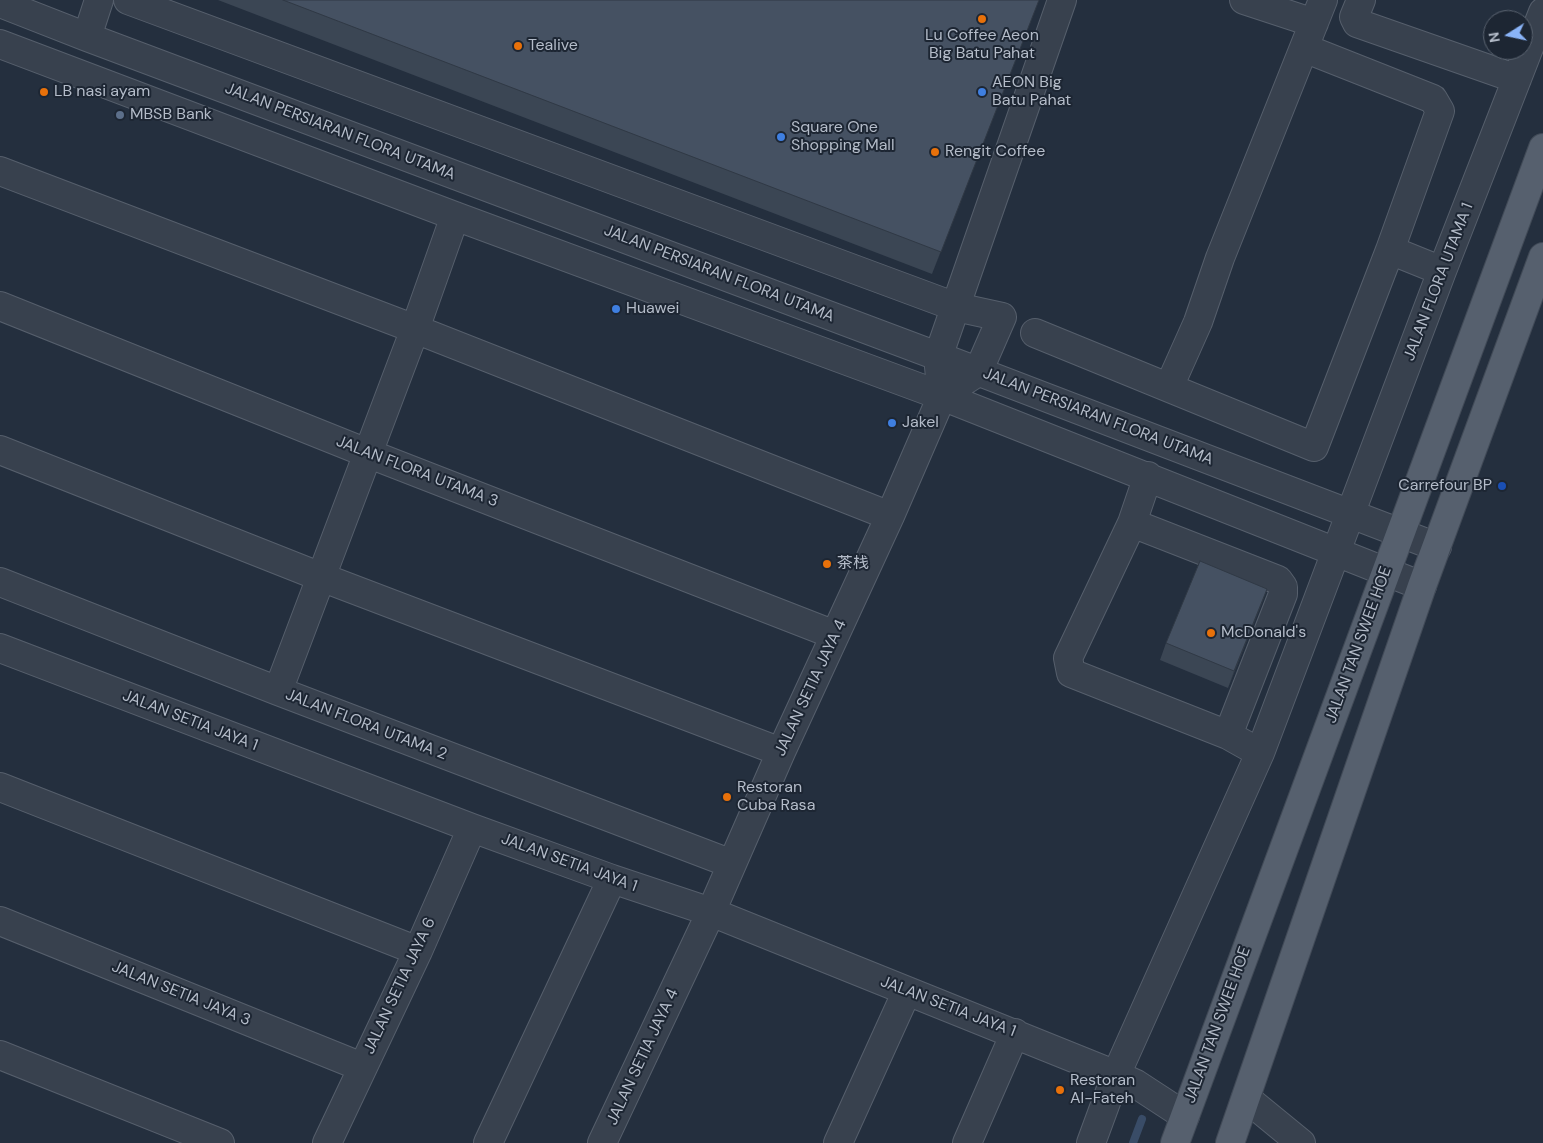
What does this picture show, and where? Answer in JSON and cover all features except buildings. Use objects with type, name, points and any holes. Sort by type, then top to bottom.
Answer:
[{"type":"main road","name":"JALAN TAN SWEE HOE","points":[[1175,1143],[1175,1109],[1386,573],[1543,148]]},
{"type":"main road","points":[[1230,1143],[1422,586],[1543,257]]},
{"type":"street","points":[[87,37],[99,0]]},
{"type":"street","points":[[128,0],[956,307],[1002,318],[978,372],[942,396]]},
{"type":"street","points":[[942,396],[938,357],[1062,0]]},
{"type":"street","points":[[1035,333],[1314,447],[1390,250],[1440,111],[1433,100],[1244,0]]},
{"type":"street","points":[[1361,0],[1354,17],[1357,23],[1517,79]]},
{"type":"street","name":"JALAN PERSIARAN FLORA UTAMA","points":[[5,9],[87,37],[1437,547]]},
{"type":"street","name":"JALAN FLORA UTAMA 1","points":[[1090,1143],[1126,1080],[1260,752],[1442,271],[1543,12]]},
{"type":"street","points":[[1169,387],[1198,322],[1220,258],[1309,35]]},
{"type":"street","points":[[0,44],[455,216],[942,396],[1422,586]]},
{"type":"street","points":[[0,172],[415,329],[890,516]]},
{"type":"street","points":[[278,691],[415,329],[455,216]]},
{"type":"street","points":[[1390,250],[1442,271]]},
{"type":"street","name":"JALAN FLORA UTAMA 3","points":[[0,306],[368,453],[835,635]]},
{"type":"street","name":"JALAN SETIA JAYA 4","points":[[602,1143],[711,912],[781,752],[890,516],[942,396]]},
{"type":"street","points":[[0,450],[321,577],[781,752]]},
{"type":"street","points":[[1148,476],[1132,523],[1068,658],[1071,673],[1228,735],[1260,752]]},
{"type":"street","points":[[1132,523],[1278,580],[1283,587],[1283,594],[1228,735]]},
{"type":"street","name":"JALAN FLORA UTAMA 2","points":[[0,582],[278,691],[732,864]]},
{"type":"street","name":"JALAN SETIA JAYA 1","points":[[3,657],[612,879],[711,912],[1015,1033],[1126,1080],[1175,1109]]},
{"type":"street","points":[[0,787],[418,951]]},
{"type":"street","name":"JALAN SETIA JAYA 6","points":[[327,1143],[418,951],[472,828]]},
{"type":"street","points":[[488,1143],[612,879]]},
{"type":"street","name":"JALAN SETIA JAYA 3","points":[[0,921],[362,1066]]},
{"type":"street","points":[[838,1143],[907,991]]},
{"type":"street","points":[[967,1143],[1015,1033]]},
{"type":"street","points":[[0,1056],[220,1143]]},
{"type":"street","points":[[1246,1098],[1301,1143]]},
{"type":"waterway","points":[[1133,1143],[1142,1119]]},
{"type":"place","name":"Lu Coffee Aeon Big Batu Pahat","points":[[982,19]]},
{"type":"place","name":"Tealive","points":[[518,46]]},
{"type":"place","name":"LB nasi ayam","points":[[44,92]]},
{"type":"place","name":"AEON Big Batu Pahat","points":[[982,92]]},
{"type":"place","name":"MBSB Bank","points":[[120,115]]},
{"type":"place","name":"Square One Shopping Mall","points":[[781,137]]},
{"type":"place","name":"Rengit Coffee","points":[[935,152]]},
{"type":"place","name":"Huawei","points":[[616,309]]},
{"type":"place","name":"Jakel","points":[[892,423]]},
{"type":"place","name":"Carrefour BP","points":[[1502,486]]},
{"type":"place","name":"茶栈","points":[[827,564]]},
{"type":"place","name":"McDonald's","points":[[1211,633]]},
{"type":"place","name":"Restoran Cuba Rasa","points":[[727,797]]},
{"type":"place","name":"Restoran Al-Fateh","points":[[1060,1090]]}]
